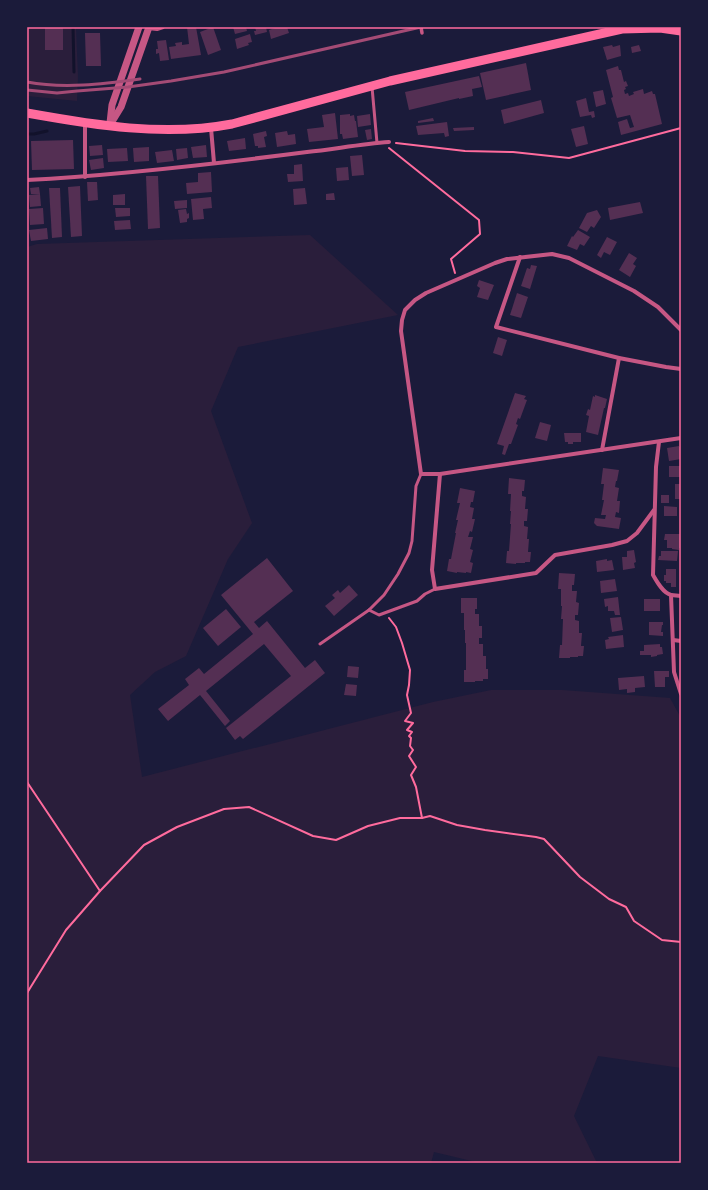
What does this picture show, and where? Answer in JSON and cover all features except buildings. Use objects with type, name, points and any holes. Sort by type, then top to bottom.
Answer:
[{"type":"main road","points":[[27,113],[85,124],[159,130],[211,128],[232,124],[390,80],[622,29],[672,28],[681,31]]},
{"type":"street","points":[[110,125],[112,105],[139,27]]},
{"type":"street","points":[[110,125],[121,107],[148,27],[157,29],[163,27]]},
{"type":"street","points":[[421,27],[422,33]]},
{"type":"street","points":[[85,124],[86,177]]},
{"type":"street","points":[[211,128],[214,163]]},
{"type":"street","points":[[27,180],[86,177],[389,142]]},
{"type":"street","points":[[681,330],[658,307],[634,291],[569,258],[552,254],[520,257],[495,262],[426,293],[415,300],[405,310],[402,320],[402,331],[421,474],[440,474],[681,438]]},
{"type":"street","points":[[520,257],[496,327],[619,358],[666,367],[681,368]]},
{"type":"street","points":[[602,450],[619,358]]},
{"type":"street","points":[[658,442],[654,510],[653,575],[667,594],[681,596]]},
{"type":"street","points":[[440,474],[432,570],[435,589],[536,573],[555,555],[627,541],[637,533],[654,510]]},
{"type":"street","points":[[671,595],[674,672],[681,694]]},
{"type":"street","points":[[673,640],[681,641]]},
{"type":"lane","points":[[372,86],[379,143]]},
{"type":"lane","points":[[320,644],[369,610],[387,590],[398,574],[408,553],[412,540],[416,486],[421,474]]},
{"type":"lane","points":[[369,610],[379,616],[417,601],[425,594],[435,589]]},
{"type":"path","points":[[389,142],[465,151],[513,152],[569,158],[681,128]]},
{"type":"path","points":[[379,143],[479,220],[480,234],[451,259],[457,279]]},
{"type":"path","points":[[386,613],[396,626],[410,670],[407,695],[411,713],[405,721],[413,724],[407,730],[412,732],[409,736],[411,738],[410,746],[413,750],[409,756],[416,767],[411,775],[416,787],[422,818]]},
{"type":"path","points":[[27,782],[100,892]]},
{"type":"path","points":[[27,993],[66,930],[144,845],[177,827],[224,809],[249,807],[312,836],[336,840],[368,826],[400,818],[422,818],[430,816],[456,825],[544,839],[580,877],[609,899],[626,907],[634,921],[662,940],[681,942]]},
{"type":"shaded area","points":[[27,27],[76,27],[78,77],[77,101],[27,96]]},
{"type":"shaded area","points":[[310,235],[398,315],[238,347],[211,411],[252,523],[228,559],[186,656],[155,672],[130,695],[142,777],[433,702],[491,690],[562,690],[670,698],[681,718],[681,1068],[598,1056],[574,1116],[597,1163],[480,1163],[434,1152],[431,1163],[27,1163],[27,247],[37,244]]},
{"type":"waterway","points":[[73,27],[74,72]]},
{"type":"waterway","points":[[27,134],[47,131]]},
{"type":"railway","points":[[27,90],[57,93],[128,87],[171,81],[224,72],[421,27]]},
{"type":"railway","points":[[27,82],[69,85],[98,84],[140,79]]}]
